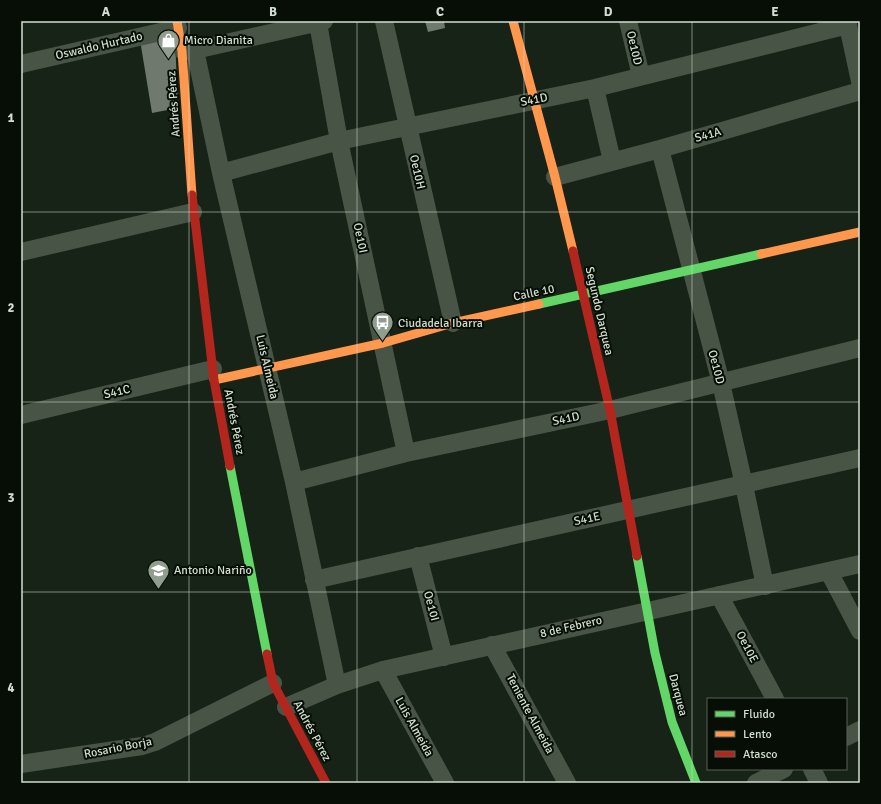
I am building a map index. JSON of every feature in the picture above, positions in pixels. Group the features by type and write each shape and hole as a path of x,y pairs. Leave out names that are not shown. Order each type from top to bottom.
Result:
{"street":[{"name":"Oe10H","path":"384,21 406,126 453,323"},
{"name":"Segundo Darquea","path":"514,21 555,177 610,410 646,610"},
{"name":"Oe10D","path":"628,21 641,76"},
{"path":"189,50 321,22"},
{"name":"Oe10I","path":"321,22 339,141 406,453"},
{"name":"S41D","path":"220,173 339,141 595,88 848,23"},
{"path":"848,23 860,81"},
{"name":"Andrés Pérez","path":"177,25 189,50 193,212 214,375 253,589 273,682 326,783"},
{"name":"Oswaldo Hurtado","path":"21,64 177,25"},
{"name":"Luis Almeida","path":"189,50 268,369 294,482 337,685"},
{"path":"595,88 612,161"},
{"name":"S41A","path":"555,177 660,149 860,91"},
{"name":"Oe10D","path":"660,149 721,383 765,586"},
{"path":"21,252 193,212"},
{"name":"Calle 10","path":"214,375 268,369 383,342 453,323 584,295 860,232"},
{"name":"S41D","path":"294,482 406,453 610,410 860,348"},
{"name":"S41C","path":"21,415 214,375"},
{"name":"S41E","path":"314,580 860,458"},
{"name":"Oe10I","path":"418,556 444,657"},
{"name":"8 de Febrero","path":"286,707 337,685 384,670 646,610 765,586 860,564"},
{"path":"829,572 860,631"},
{"name":"Oe10E","path":"719,595 774,698"},
{"name":"Darquea","path":"646,610 672,722 696,783"},
{"name":"Teniente Almeida","path":"492,645 567,783"},
{"name":"Luis Almeida","path":"384,670 445,783"},
{"name":"Rosario Borja","path":"21,764 142,746 155,742 273,682"},
{"path":"847,736 860,730"},
{"path":"756,783 782,770"},
{"path":"812,770 819,783"}],"building":[{"path":"425,21 444,21 445,28 428,32"},
{"path":"175,39 178,108 152,113 140,40"}],"traffic: fast":[{"path":"539,304 761,254"},
{"path":"230,466 267,654"},
{"path":"637,556 655,653 672,722 696,783"}],"traffic: slow":[{"path":"177,21 182,51 192,195"},
{"path":"513,21 555,177 573,251"},
{"path":"761,254 860,232"},
{"path":"214,380 383,343 453,323 539,304"}],"traffic: jam":[{"path":"192,195 214,380 230,466"},
{"path":"573,251 610,410 637,556"},
{"path":"267,654 273,683 326,783"}],"place":[{"name":"Micro Dianita","path":"169,60"},
{"name":"Ciudadela Ibarra","path":"383,342"},
{"name":"Antonio Nariño","path":"159,590"}]}
